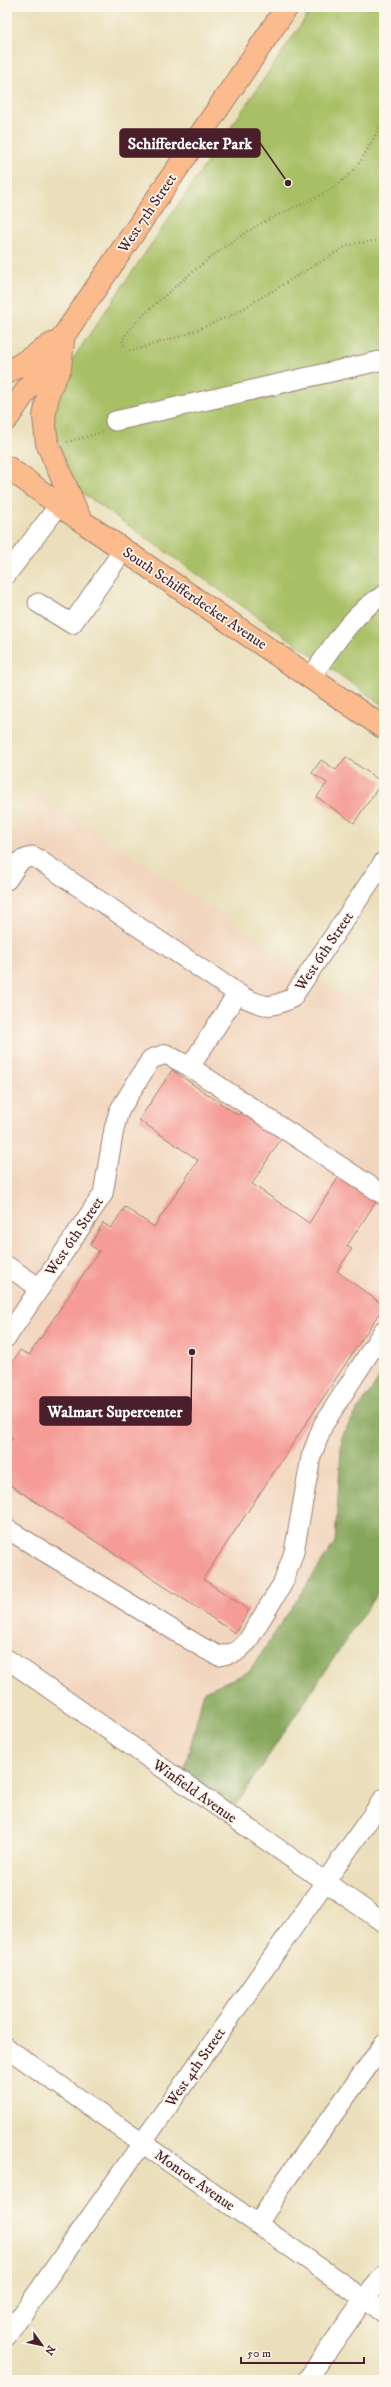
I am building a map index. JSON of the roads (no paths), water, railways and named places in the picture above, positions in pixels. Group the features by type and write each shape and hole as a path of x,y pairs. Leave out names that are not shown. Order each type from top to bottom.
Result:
{"main road":[{"name":"West 7th Street","path":"7,419 287,7"},
{"path":"7,373 63,337"},
{"path":"63,337 60,368 49,390 44,417 47,443 80,520"},
{"name":"South Schifferdecker Avenue","path":"7,467 80,520 384,728"}],"street":[{"path":"115,421 384,360"},
{"path":"7,574 59,505"},
{"path":"38,603 72,624 124,549"},
{"path":"311,677 357,618 375,600 384,595"},
{"name":"West 6th Street","path":"7,880 20,861 33,856 237,994 262,1006 277,1006 292,998 384,861"},
{"path":"190,1067 237,994"},
{"name":"West 6th Street","path":"7,1337 103,1194 114,1129 119,1111 151,1059 166,1054 190,1067 384,1195"},
{"path":"7,1266 40,1288"},
{"path":"7,1528 203,1648 219,1656 236,1652 247,1642 284,1583 294,1552 311,1457 323,1425 384,1330"},
{"name":"Winfield Avenue","path":"7,1658 384,1923"},
{"name":"West 4th Street","path":"7,2336 384,1798"},
{"path":"258,2224 285,2181 384,2044"},
{"name":"Monroe Avenue","path":"7,2048 384,2312"},
{"path":"307,2380 364,2299 384,2275"}],"place":[{"name":"Schifferdecker Park","path":"288,183"},
{"name":"Walmart Supercenter","path":"192,1352"}]}
